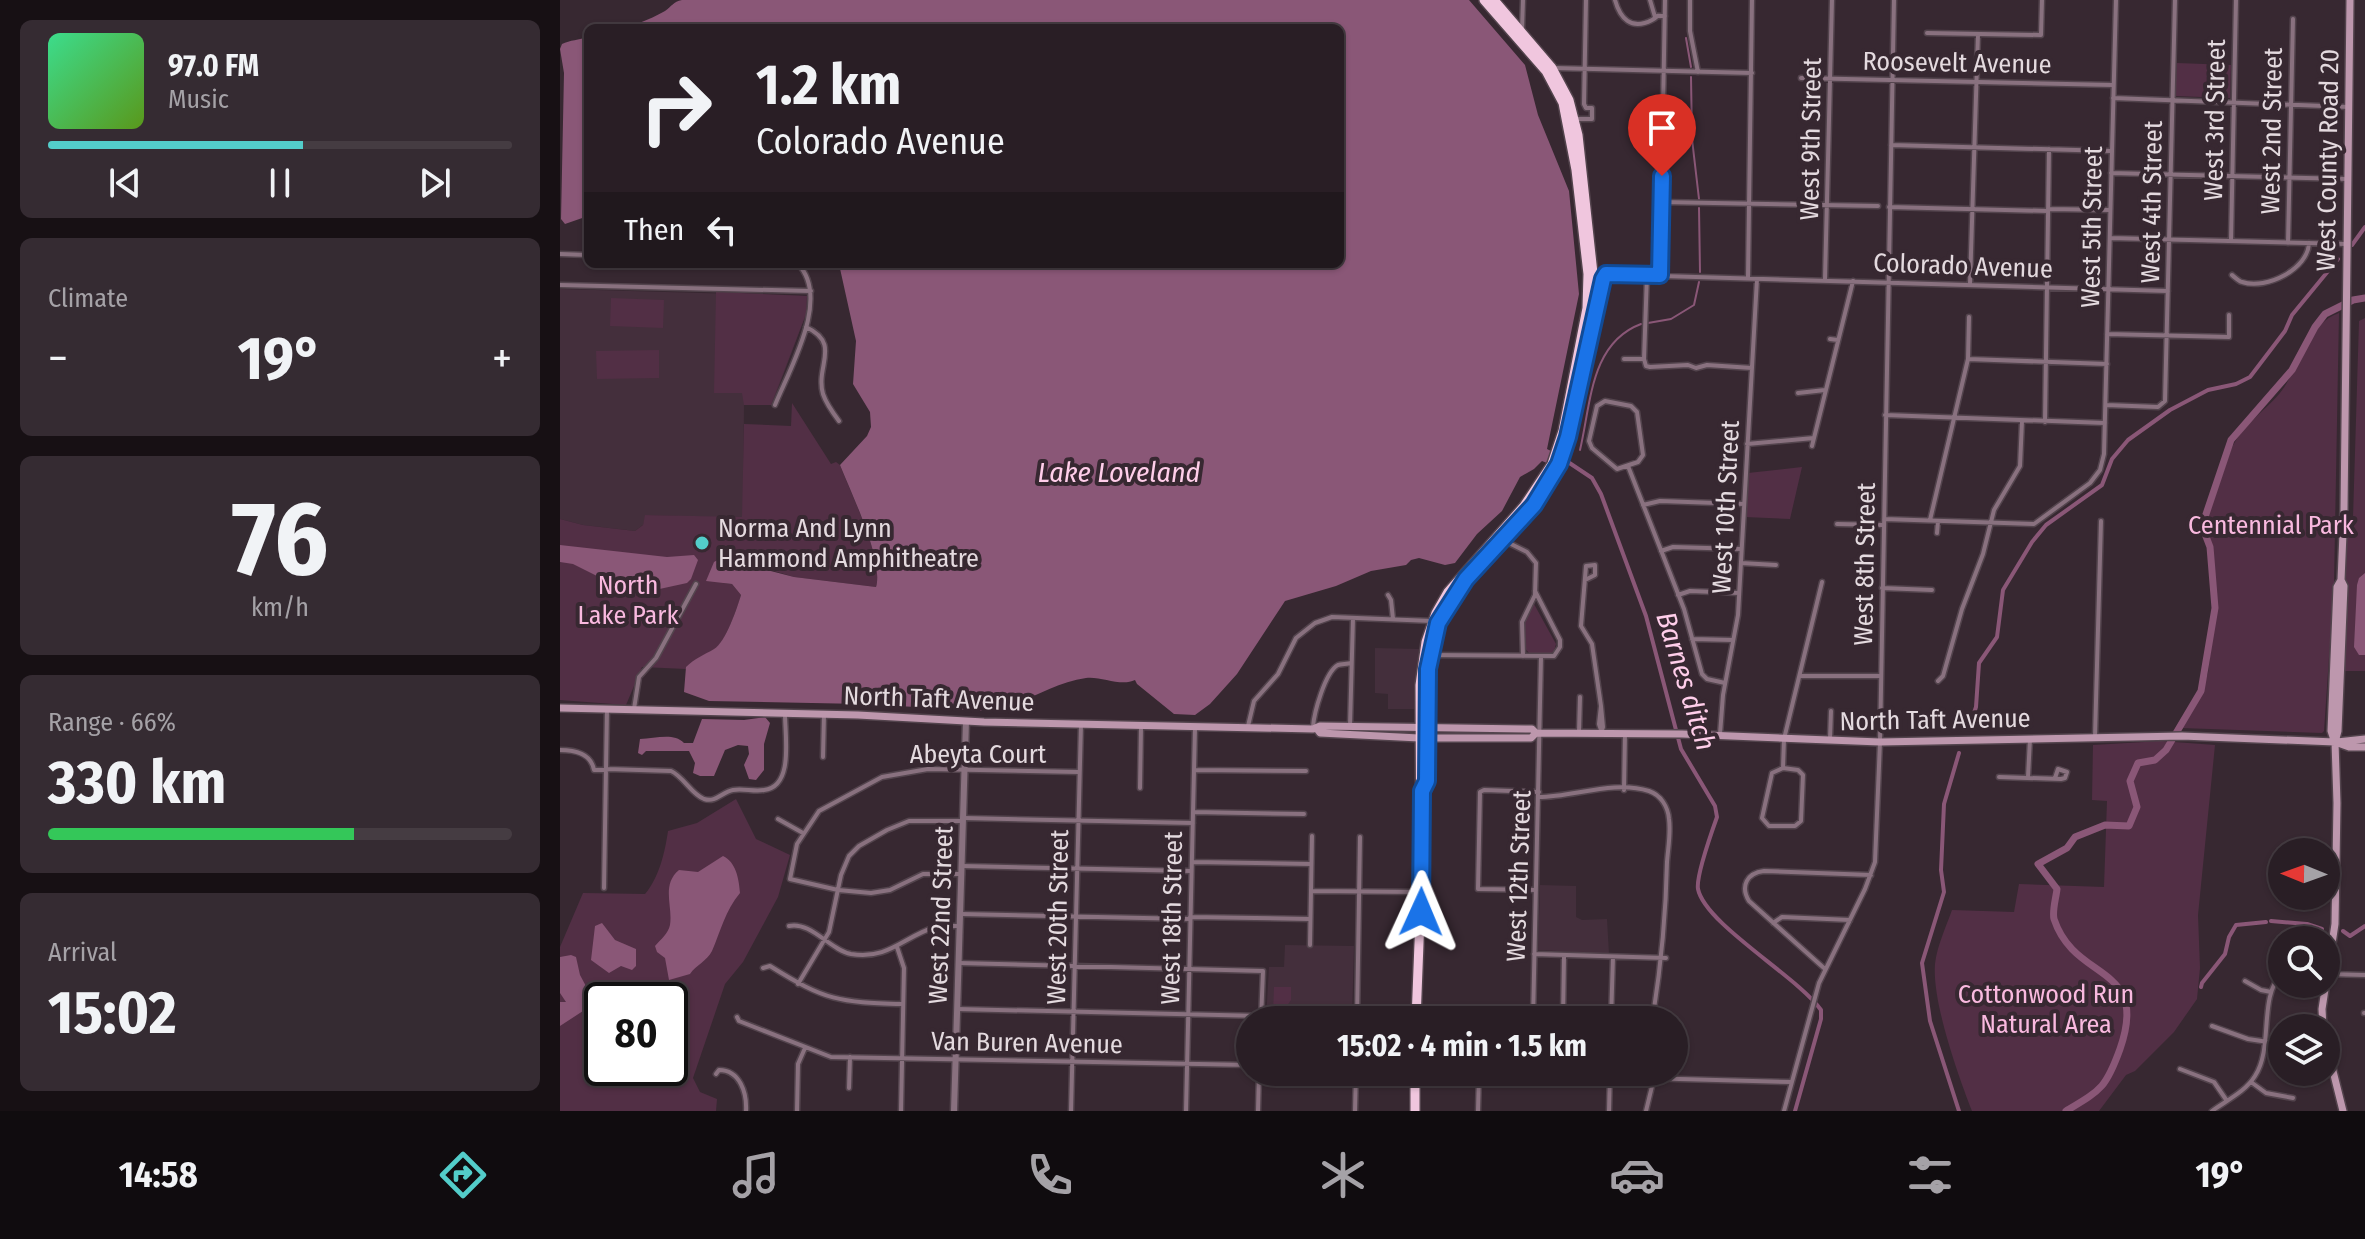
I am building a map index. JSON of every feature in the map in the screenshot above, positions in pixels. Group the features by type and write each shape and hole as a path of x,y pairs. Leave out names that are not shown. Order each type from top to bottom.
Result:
{"highway":[{"path":"1484,0 1552,68 1566,92 1575,119 1591,274 1585,323 1563,431 1555,455 1538,489 1499,537"},
{"path":"1417,1006 1422,791 1427,781 1423,733 1426,655 1435,622 1458,579 1534,505 1559,464 1568,437 1595,305 1572,140 1565,111 1546,71 1512,20 1494,0"},
{"path":"1512,20 1523,16"},
{"path":"1565,111 1575,119"},
{"path":"1595,305 1606,274"},
{"path":"1415,1111 1417,1086"}],"main road":[{"name":"West County Road 20","path":"2335,926 2335,742 2344,586 2341,580 2350,0"},
{"name":"North Taft Avenue","path":"560,708 1081,724 1315,729 1320,726 1350,726 1423,733"},
{"name":"North Taft Avenue","path":"1315,729 1320,733 1423,733 1531,738 1538,734 1601,732 1880,742 2182,736 2335,742"},
{"path":"2335,742 2365,739"},
{"path":"2335,742 2349,747 2365,747"},
{"path":"2337,1086 2343,1111"}],"street":[{"path":"1520,33 1523,0"},
{"path":"1575,119 1592,119 1592,108 1586,108 1584,104 1586,0"},
{"path":"1615,0 1619,15 1626,21 1647,22 1665,16"},
{"path":"1650,0 1655,17"},
{"path":"1660,275 1665,0"},
{"path":"1690,0 1690,31 1698,72"},
{"path":"1591,274 1748,277 1752,0"},
{"name":"West 9th Street","path":"1825,279 1832,0"},
{"name":"West 8th Street","path":"1784,1111 1815,996 1875,862 1894,0"},
{"path":"1927,33 2041,35 2042,0"},
{"name":"West 5th Street","path":"1990,522 2038,522 2090,483 2100,470 2104,454 2116,0"},
{"name":"West 4th Street","path":"2106,405 2158,407 2165,397 2175,0"},
{"name":"West 3rd Street","path":"2231,241 2236,0"},
{"name":"West 2nd Street","path":"2288,243 2293,19"},
{"path":"1970,284 1978,34"},
{"path":"1552,68 1752,73"},
{"name":"Roosevelt Avenue","path":"1801,78 2113,85"},
{"path":"2113,98 2349,107"},
{"path":"1891,145 2111,151"},
{"path":"2045,422 2049,149"},
{"path":"2111,173 2348,179"},
{"path":"1661,202 1878,206"},
{"path":"1889,207 2110,210"},
{"path":"2110,238 2346,244"},
{"path":"2232,275 2241,282 2259,283 2283,275 2304,260 2309,243"},
{"path":"560,254 584,255"},
{"path":"775,405 810,317 809,280 801,268"},
{"path":"1647,275 1644,359 1647,367 1752,368"},
{"name":"Colorado Avenue","path":"1748,277 2168,291"},
{"name":"West 10th Street","path":"1720,736 1739,593 1757,279"},
{"path":"1812,446 1853,281"},
{"path":"560,285 811,291"},
{"path":"2107,334 2229,337 2229,315"},
{"path":"1930,520 1968,359 1969,317"},
{"path":"806,327 821,335 826,344 822,392 839,421"},
{"path":"1830,339 1838,340"},
{"path":"1624,359 1644,359"},
{"path":"1968,359 2107,364"},
{"path":"1798,393 1825,390"},
{"path":"1601,402 1631,406 1637,412 1643,455 1638,462 1628,466 1615,468 1589,444 1597,406 1601,402"},
{"path":"1885,415 2105,423"},
{"path":"1938,681 1943,676 1962,609 1986,545 1990,522 2019,468 2022,421"},
{"path":"1747,444 1814,438"},
{"path":"1628,466 1678,595 1703,675 1725,683"},
{"path":"1643,505 1656,501 1744,504"},
{"path":"1837,524 1930,520 1990,522"},
{"path":"1937,533 1938,521"},
{"path":"2095,737 2101,521"},
{"path":"1499,537 1527,552 1535,560 1534,598 1523,616 1523,656"},
{"path":"1661,551 1678,547 1741,549"},
{"path":"1741,563 1776,565"},
{"path":"1585,580 1581,626 1592,644 1601,706 1601,732"},
{"path":"1783,768 1784,739 1822,582"},
{"path":"634,711 639,677 656,658 696,584"},
{"path":"1882,588 1932,590"},
{"path":"1426,655 1556,655 1560,644 1535,591"},
{"path":"1678,595 1690,591 1739,593"},
{"path":"1388,595 1393,619"},
{"path":"1248,726 1252,704 1278,674 1296,638 1321,620 1332,617 1435,622"},
{"path":"1350,726 1353,618"},
{"path":"1692,639 1733,640"},
{"name":"West 12th Street","path":"1533,1006 1541,657"},
{"path":"1315,729 1315,710 1332,671 1339,664 1351,663"},
{"path":"1800,676 1881,676"},
{"path":"1579,732 1580,697"},
{"path":"604,888 607,709"},
{"path":"1830,741 1831,711"},
{"path":"560,750 579,751 592,763 594,770 674,772 707,800 734,790 768,790 777,785 784,775 785,714"},
{"path":"823,757 824,714"},
{"name":"West 22nd Street","path":"954,1111 966,721"},
{"name":"West 20th Street","path":"1071,1111 1081,724"},
{"path":"1140,788 1142,725"},
{"name":"West 18th Street","path":"1186,1111 1195,726"},
{"path":"1624,790 1625,733"},
{"path":"2028,777 2030,739"},
{"path":"1783,768 1798,770 1803,775 1801,821 1795,826 1769,826 1762,818 1772,773 1783,768"},
{"name":"Abeyta Court","path":"838,890 791,880 795,849 803,833 823,808 882,777 912,770 1079,772"},
{"path":"1194,770 1306,771"},
{"path":"1999,777 2055,778"},
{"path":"1536,890 1478,889 1480,792 1503,790 1560,797 1594,789 1652,792 1669,815 1663,958 1655,1006"},
{"path":"1193,812 1304,814"},
{"path":"778,819 803,833"},
{"path":"798,984 832,924 841,875 852,852 887,830 916,820 1193,823"},
{"path":"1310,945 1312,836"},
{"path":"1357,1006 1360,837"},
{"path":"1192,862 1311,864"},
{"path":"838,890 879,893 923,874 962,870 1077,868 1191,871"},
{"path":"1825,969 1748,899 1746,883 1753,874 1764,871 1871,875"},
{"path":"1311,891 1421,892"},
{"path":"960,914 1310,919"},
{"path":"1773,923 1782,917 1850,920"},
{"path":"789,926 797,925 852,954 880,954 934,927 960,926"},
{"path":"897,947 904,968 901,1111"},
{"path":"1534,954 1663,958"},
{"path":"1563,1006 1564,956"},
{"path":"1611,1006 1613,957"},
{"path":"959,963 1263,971 1262,1006"},
{"path":"763,968 770,966 815,993 846,1002 903,1004"},
{"path":"2340,974 2365,975"},
{"path":"2245,981 2268,991"},
{"path":"2212,1111 2251,1082 2261,1066 2270,998"},
{"path":"957,1009 1236,1017"},
{"name":"Van Buren Avenue","path":"737,1017 738,1021 826,1056 1236,1065"},
{"path":"2212,1026 2248,1039 2266,1041"},
{"path":"797,1111 798,1064 805,1048"},
{"path":"849,1088 850,1057"},
{"path":"2180,1069 2214,1082 2227,1101"},
{"path":"716,1074 723,1070 735,1076 744,1091 746,1111"},
{"path":"1688,1079 1791,1082"},
{"path":"2251,1082 2266,1093 2293,1098"},
{"path":"1258,1111 1259,1086"},
{"path":"1355,1111 1356,1086"},
{"path":"1478,1111 1479,1086"},
{"path":"1609,1111 1610,1086"},
{"path":"1646,1111 1652,1086"}],"shaded area":[{"path":"560,289 807,296 806,314 772,405 744,405 743,518 646,515 643,525 635,531 560,519"},
{"path":"1375,648 1419,649 1415,709 1388,709 1388,694 1375,693"},
{"path":"1540,885 1576,886 1576,917 1582,920 1607,919 1609,954 1538,950"},
{"path":"1285,945 1354,946 1352,1006 1267,1006 1269,967 1284,967"}],"green space":[{"path":"2177,63 2231,65 2230,98 2175,96"},
{"path":"716,292 807,296 806,314 771,405 744,405 742,393 714,393"},
{"path":"611,298 664,300 663,328 610,326"},
{"name":"Centennial Park","path":"2339,313 2334,584 2324,731 2181,728 2201,695 2208,673 2216,606 2211,544 2205,525 2231,450 2247,426 2280,393 2318,327"},
{"path":"2365,318 2365,671 2342,671 2348,519 2353,518 2359,321"},
{"path":"659,350 659,378 597,379 596,351"},
{"name":"North Lake Park","path":"792,403 831,464 836,462 840,465 871,544 876,587 794,577 734,559 723,583 732,584 741,595 728,630 717,647 686,669 642,667 626,705 560,700 560,519 635,531 643,525 645,515 742,517 744,424 791,426"},
{"path":"1802,467 1790,519 1745,517 1748,473"},
{"path":"1534,604 1556,644 1549,655 1530,654 1523,646 1524,619"},
{"name":"Cottonwood Run Natural Area","path":"2161,741 2215,745 2198,915 2200,968 2197,999 2174,1032 2135,1071 2126,1075 2099,1111 1972,1111 1947,1038 1935,980 1938,950 1952,910 2014,912 2019,884 2104,887 2107,801 2092,800 2093,745"},
{"path":"736,799 756,839 790,855 778,897 743,962 725,984 693,1078 700,1092 717,1099 716,1111 560,1111 560,947 583,893 645,894 658,873 668,831 697,823"},
{"path":"1274,987 1291,987 1291,1000 1287,1006 1273,1006"}],"water":[{"name":"Lake Loveland","path":"682,0 1469,0 1525,65 1538,115 1569,191 1579,294 1547,449 1553,452 1549,464 1542,461 1520,477 1502,511 1477,534 1455,563 1445,565 1419,558 1406,565 1371,571 1336,586 1285,601 1237,674 1210,704 1195,715 1174,714 1135,680 1124,682 1092,678 1060,685 1012,705 987,711 862,704 709,701 684,692 686,667 714,649 723,639 741,595 732,584 706,581 714,562 721,558 794,577 876,587 871,544 840,465 867,436 871,427 870,412 853,384 856,341 840,268 1344,268 1344,24 635,24 665,11"},
{"path":"584,38 584,217 565,224 561,219 564,73 560,49 565,43"},
{"path":"560,545 667,557 694,555 698,560 687,583 632,595 617,578 597,576 573,564 560,562"},
{"path":"2365,573 2365,655 2359,655 2354,647 2357,585"},
{"path":"765,717 770,723 764,744 764,770 756,780 749,779 744,765 749,754 748,746 738,745 725,750 714,776 693,773 695,763 689,751 638,753 640,739 669,737 693,743 702,719"},
{"path":"723,856 734,867 740,893 710,954 690,974 669,980 665,958 655,946 670,925 670,882 679,870 698,872"},
{"path":"602,923 615,940 636,949 636,966 632,970 621,966 609,973 591,960 595,926"},
{"path":"560,957 576,957 584,982 584,1009 560,1026 560,1002 566,1002 560,993"}],"waterway":[{"path":"1686,38 1691,67"},
{"path":"1691,77 1692,139 1699,199"},
{"path":"1699,208 1700,272"},
{"path":"2352,245 2365,227"},
{"path":"1969,728 1976,707 1979,663 1997,637 2003,590 2032,542 2046,525 2102,485 2112,459 2128,440 2170,410 2208,390 2236,384 2250,377 2285,331 2292,315 2338,259"},
{"path":"1648,323 1671,319 1694,305 1699,282"},
{"path":"2066,1111 2101,1087 2111,1072 2127,1021 2125,1001 2118,987 2077,954 2064,939 2054,919 2057,889 2038,864 2067,848 2075,837 2105,825 2129,826 2137,807 2130,781 2138,763 2155,760 2166,750 2201,691 2215,608 2210,547 2202,526 2231,440 2292,370 2325,314 2353,300 2365,298"},
{"path":"1580,450 1602,360 1624,333 1641,324"},
{"name":"Barnes ditch","path":"1568,462 1592,478 1601,494 1646,616 1681,749 1715,806 1717,817 1698,883 1704,903 1734,934 1793,982 1821,1010 1795,1111"},
{"path":"1959,753 1944,804 1941,870 1944,892 1922,963 1930,1021 1959,1111"},
{"path":"2271,921 2313,926"},
{"path":"2201,987 2225,954 2236,925 2266,922"},
{"path":"2343,931 2350,936 2365,926"}],"place":[{"name":"Norma And Lynn Hammond Amphitheatre","path":"702,543"}],"route":[{"path":"1421,912 1422,791 1427,781 1427,683 1434,635 1458,589 1534,505 1559,464 1568,437 1595,305 1606,274 1660,275 1662,176"}]}
